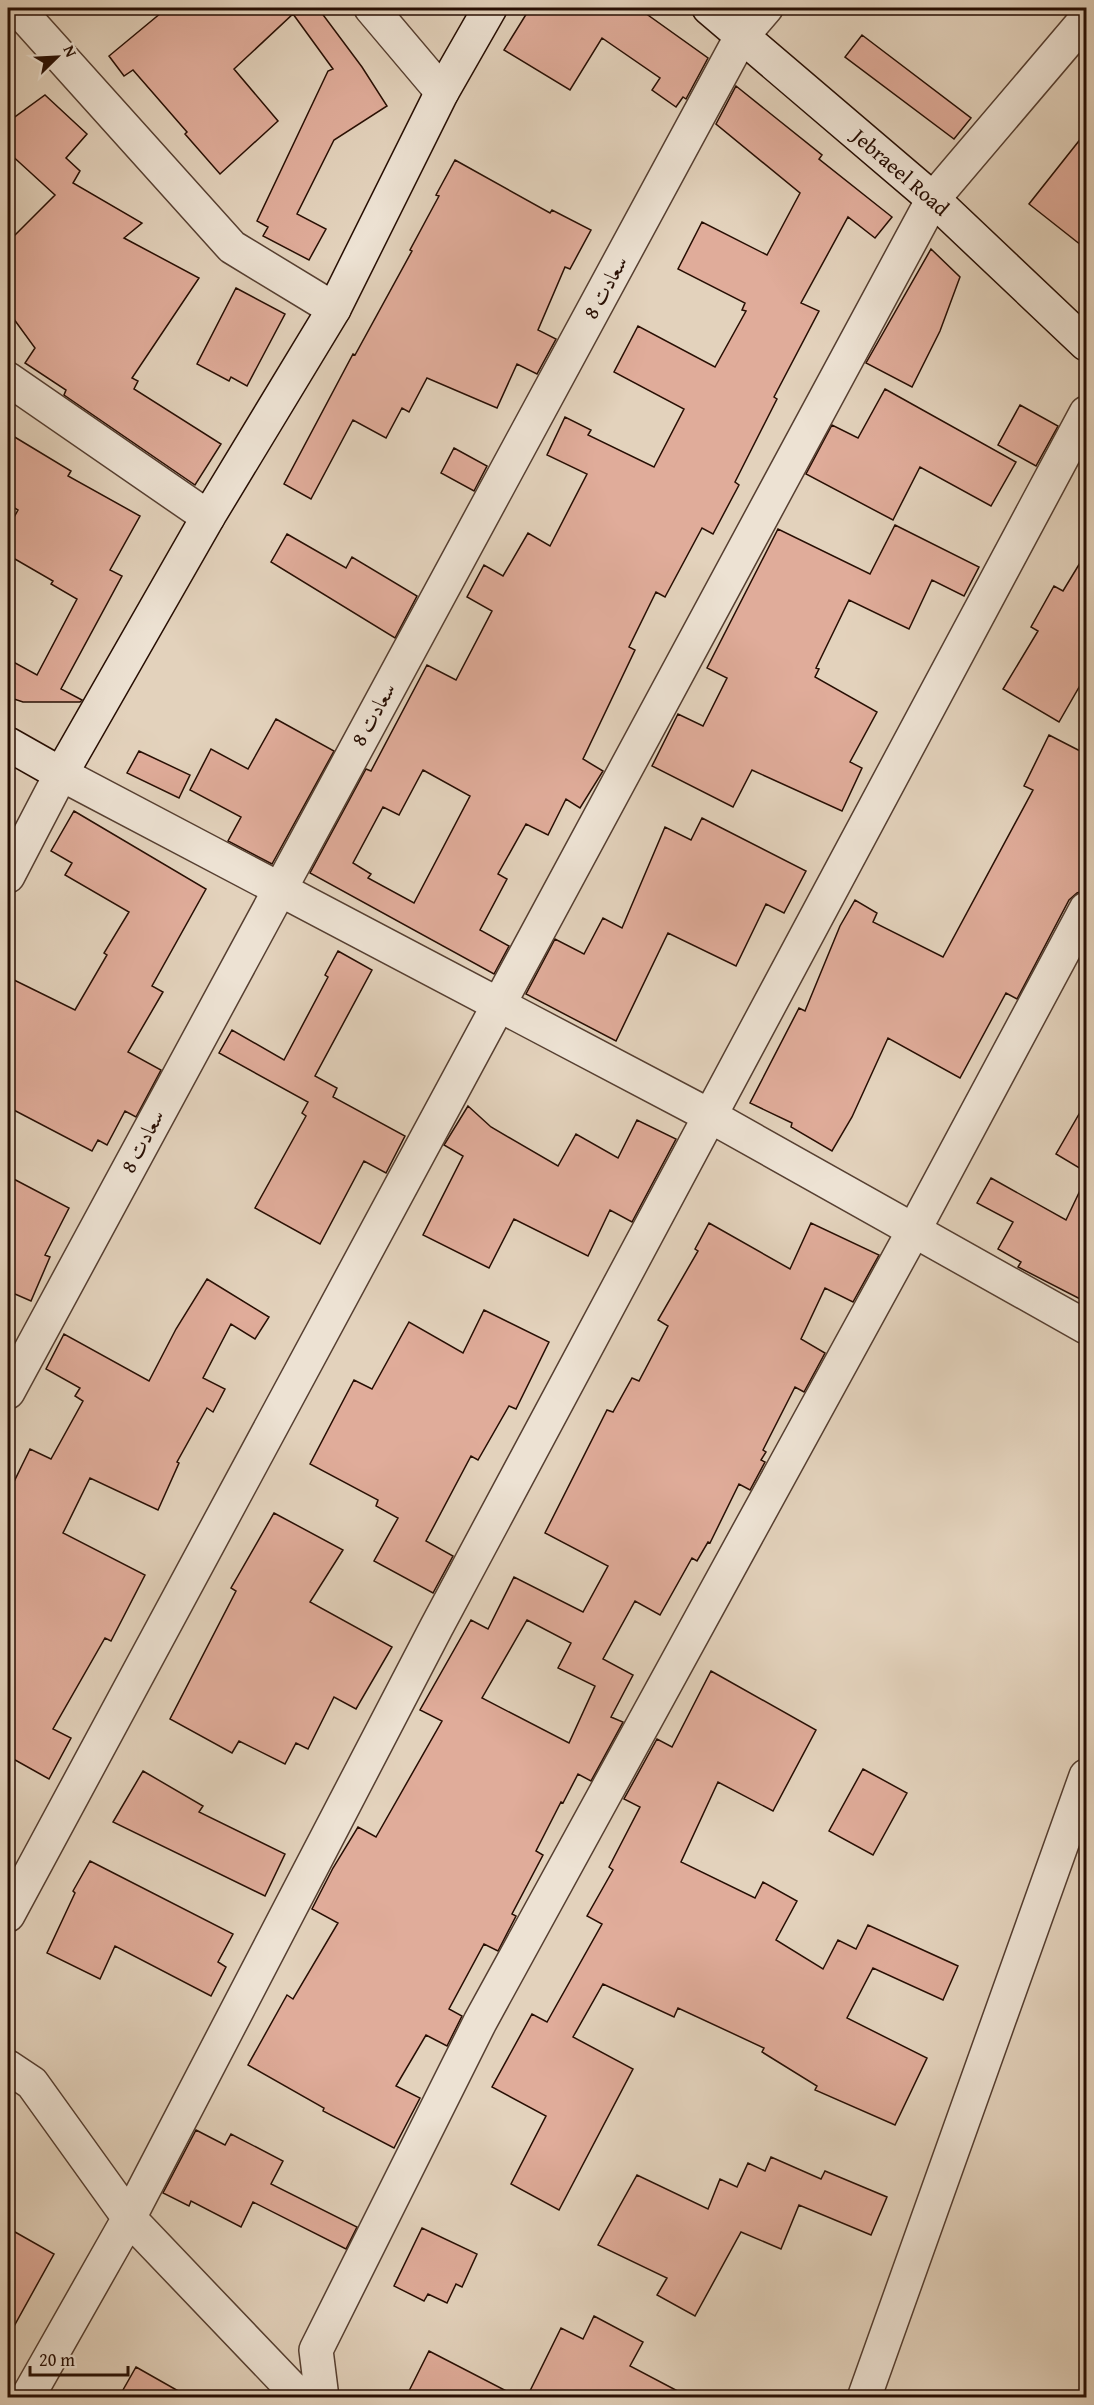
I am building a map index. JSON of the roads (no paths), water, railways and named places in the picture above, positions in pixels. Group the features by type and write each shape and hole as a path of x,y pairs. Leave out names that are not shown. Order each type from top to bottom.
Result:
{"street":[{"path":"18,8 232,247 334,309"},
{"path":"371,8 442,93"},
{"path":"8,876 61,774 208,517 334,309 442,93 490,8"},
{"name":"Jebraeel Road","path":"709,8 933,199 1086,344"},
{"name":"سعادت 8","path":"8,1392 277,890 741,37 766,8"},
{"path":"8,1915 498,1002 933,199 1086,19"},
{"path":"9,385 208,517"},
{"path":"27,2397 129,2218 436,1628 712,1117 1086,413"},
{"path":"8,744 277,890 498,1002 712,1117 1086,1327"},
{"path":"322,2397 316,2350 480,2022 914,1230 1086,909"},
{"path":"864,2397 1086,1776"},
{"path":"8,2067 32,2083 129,2218 301,2397"}]}
